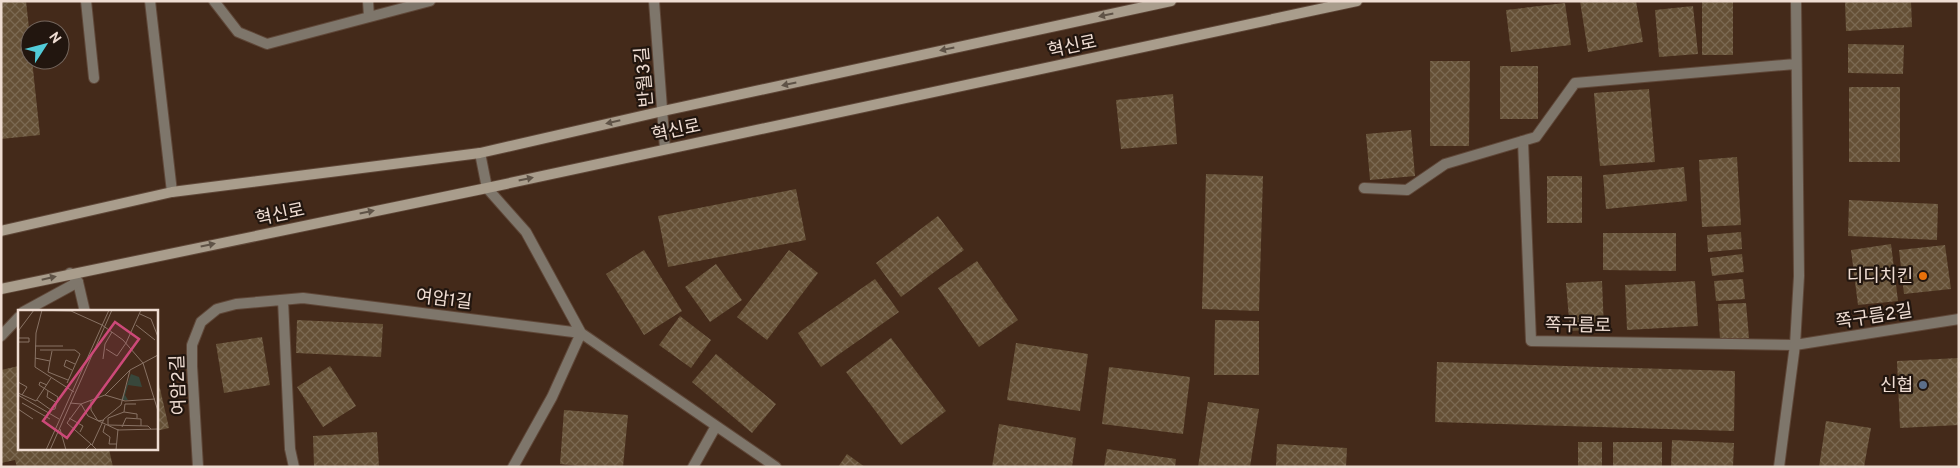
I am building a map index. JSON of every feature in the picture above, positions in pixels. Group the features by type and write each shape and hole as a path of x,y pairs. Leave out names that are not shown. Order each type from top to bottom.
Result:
{"street":[{"path":"86,1 94,78"},
{"path":"150,1 172,192"},
{"path":"214,1 238,32 267,44 430,1"},
{"path":"368,1 369,17"},
{"name":"반월3길","path":"654,1 665,150"},
{"name":"혁신로","path":"1,231 172,192 480,154 663,111 1171,1"},
{"name":"혁신로","path":"1,289 70,273 488,188 1357,1"},
{"path":"1779,467 1795,345 1799,276 1795,64 1796,1"},
{"path":"1364,188 1407,190 1445,164 1536,137 1575,83 1795,64"},
{"name":"쪽구름로","path":"1522,141 1531,341 1795,345"},
{"name":"여암1길","path":"480,154 488,188 526,232 581,333 776,467"},
{"path":"70,273 78,282 85,310"},
{"path":"27,310 78,282"},
{"name":"여암1길","path":"303,298 581,333"},
{"name":"여암2길","path":"198,467 192,345 201,322 217,310 236,304 303,298"},
{"path":"283,300 290,449 294,467"},
{"path":"1,336 18,318"},
{"name":"쪽구름2길","path":"1795,345 1959,319"},
{"path":"513,467 552,397 581,333"},
{"path":"692,467 716,426"}],"building":[{"path":"1,1 26,1 28,20 20,20 20,70 33,70 40,135 1,139"},
{"path":"1580,1 1636,1 1643,42 1588,52"},
{"path":"1702,1 1733,1 1733,55 1702,55"},
{"path":"1845,1 1911,1 1912,27 1846,31"},
{"path":"1565,3 1571,45 1511,52 1506,10"},
{"path":"1693,6 1698,54 1659,57 1655,10"},
{"path":"1848,44 1904,45 1903,74 1848,73"},
{"path":"1430,61 1470,61 1469,146 1430,146"},
{"path":"1500,66 1538,66 1538,119 1500,119"},
{"path":"1849,87 1900,87 1900,162 1849,162"},
{"path":"1649,89 1655,162 1600,166 1594,93"},
{"path":"1173,94 1177,144 1121,149 1116,100"},
{"path":"1411,130 1415,176 1370,180 1366,134"},
{"path":"1737,157 1741,225 1702,227 1699,160"},
{"path":"1684,167 1687,201 1606,209 1603,175"},
{"path":"1206,174 1263,176 1259,311 1202,309"},
{"path":"1547,176 1582,176 1582,223 1547,223"},
{"path":"796,189 806,240 668,267 658,216"},
{"path":"1849,200 1938,204 1937,240 1848,236"},
{"path":"938,216 964,250 901,297 876,263"},
{"path":"1741,232 1742,249 1708,252 1707,235"},
{"path":"1603,233 1676,233 1676,271 1603,270"},
{"path":"1891,244 1898,301 1858,305 1851,250"},
{"path":"1945,245 1951,289 1904,294 1899,250"},
{"path":"644,250 682,311 644,335 606,274"},
{"path":"789,250 818,273 767,340 737,317"},
{"path":"1742,254 1744,272 1712,276 1710,258"},
{"path":"977,261 1018,320 979,347 938,288"},
{"path":"716,264 742,300 710,322 685,287"},
{"path":"875,279 899,312 821,367 798,333"},
{"path":"1743,279 1745,299 1716,301 1714,281"},
{"path":"1602,281 1604,329 1570,331 1566,283"},
{"path":"1695,281 1698,326 1627,330 1625,285"},
{"path":"1746,303 1749,338 1720,340 1718,304"},
{"path":"680,316 711,340 691,368 659,345"},
{"path":"297,320 383,324 381,357 296,353"},
{"path":"1215,320 1259,321 1259,375 1214,375"},
{"path":"262,337 270,385 224,393 216,344"},
{"path":"891,338 946,411 901,445 846,372"},
{"path":"1016,343 1088,354 1080,411 1007,400"},
{"path":"716,354 776,404 752,433 692,382"},
{"path":"1959,358 1959,425 1900,428 1897,361"},
{"path":"1437,362 1735,371 1734,431 1435,422"},
{"path":"18,366 18,450 109,450 113,467 17,467 15,460 1,463 1,370"},
{"path":"330,366 356,406 323,427 297,387"},
{"path":"1109,367 1190,377 1183,434 1102,424"},
{"path":"158,380 169,428 158,431"},
{"path":"1208,402 1259,409 1250,467 1198,467"},
{"path":"564,410 628,415 623,467 587,467 560,464"},
{"path":"1826,421 1871,428 1864,467 1819,467"},
{"path":"999,424 1076,438 1072,467 992,467"},
{"path":"377,432 379,467 314,467 313,436"},
{"path":"1672,440 1734,443 1733,467 1671,467"},
{"path":"1578,442 1602,442 1602,467 1578,467"},
{"path":"1613,442 1662,442 1662,467 1613,467"},
{"path":"1277,444 1347,448 1346,467 1276,467"},
{"path":"1107,449 1176,459 1175,467 1104,467"},
{"path":"847,454 865,467 838,467"}],"place":[{"name":"디디치킨","path":"1923,276"},
{"name":"신협","path":"1923,385"}]}
